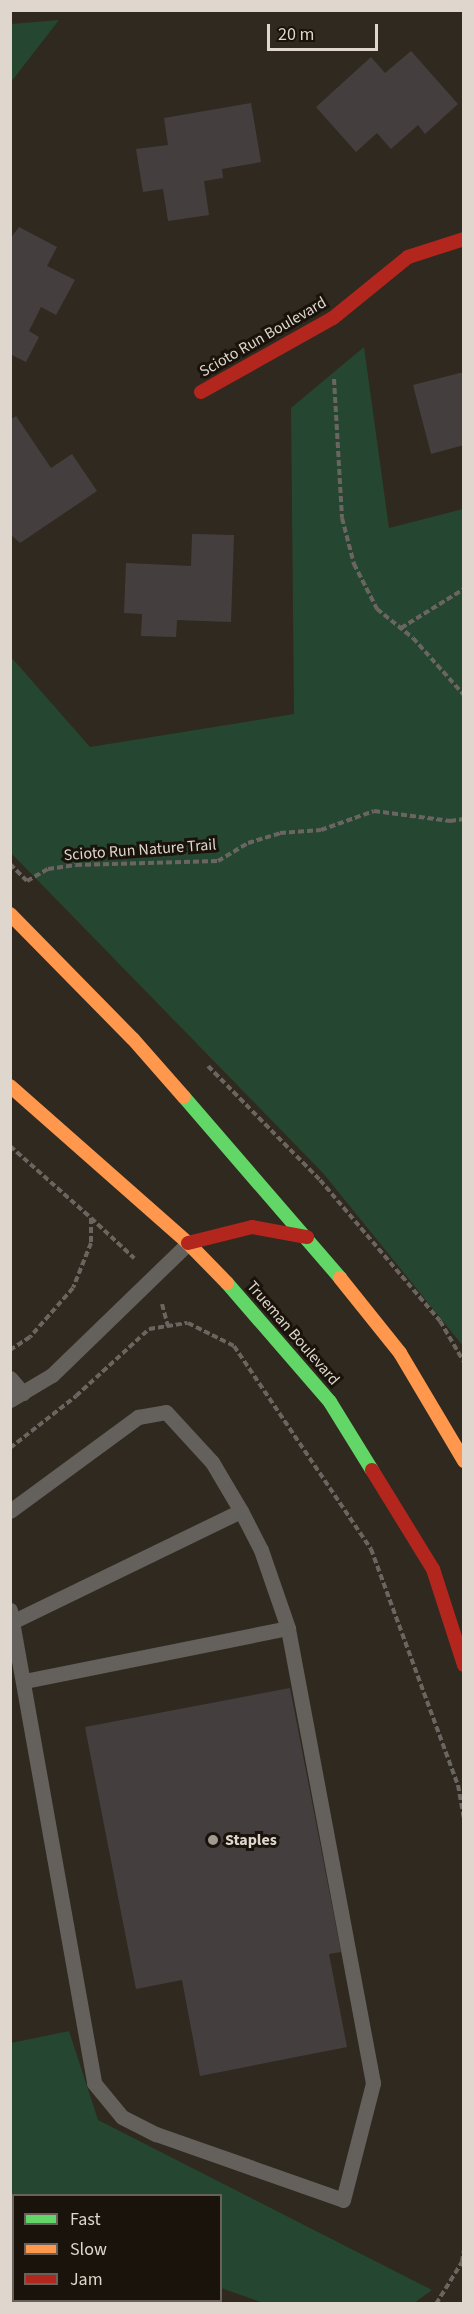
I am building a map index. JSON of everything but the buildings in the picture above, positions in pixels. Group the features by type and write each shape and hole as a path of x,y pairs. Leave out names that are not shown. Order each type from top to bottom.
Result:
{"main road":[{"name":"Scioto Run Boulevard","path":"201,392 333,318 408,257 464,239"},
{"path":"10,914 133,1039 307,1237 400,1353 464,1461"},
{"name":"Trueman Boulevard","path":"10,1086 188,1243 258,1314 330,1402 433,1569 464,1665"},
{"path":"188,1243 252,1227 307,1237"}],"lane":[{"path":"10,1378 17,1396 52,1375 188,1243"},
{"path":"10,1511 138,1417 165,1412 212,1462 241,1511 261,1550 288,1628 373,2083 343,2200 156,2134 122,2117 94,2083 25,1681 15,1649 12,1616 241,1511"},
{"path":"25,1681 288,1628"}],"path":[{"path":"334,379 342,518 354,564 377,609 401,628 464,695"},
{"path":"401,628 464,589"},
{"name":"Scioto Run Nature Trail","path":"27,881 48,869 76,865 218,861 248,843 280,833 321,830 374,811 450,821 464,819"},
{"path":"10,1146 91,1218 91,1244 73,1288 30,1337 10,1350"},
{"path":"10,1448 76,1396 148,1329 188,1323 234,1346 370,1549 458,1785 464,1818"},
{"path":"436,2304 462,2262 464,2250"}],"green space":[{"path":"59,20 11,82 11,24"},
{"path":"364,347 389,528 463,509 463,1346 323,1173 11,853 11,657 90,747 294,714 291,408"},
{"path":"69,2031 98,2120 432,2290 414,2303 267,2304 222,2288 222,2194 12,2194 11,2225 11,2043"}],"traffic: fast":[{"path":"184,1097 340,1278"},
{"path":"227,1283 330,1402 372,1470"}],"traffic: slow":[{"path":"10,914 133,1039 184,1097"},
{"path":"10,1086 188,1243 227,1283"},
{"path":"340,1278 400,1353 464,1461"}],"traffic: jam":[{"path":"201,392 333,318 408,257 464,239"},
{"path":"188,1243 252,1227 307,1237"},
{"path":"372,1470 433,1569 464,1665"},
{"path":"161,2302 166,2304"}],"place":[{"name":"Staples","path":"213,1840"}]}
